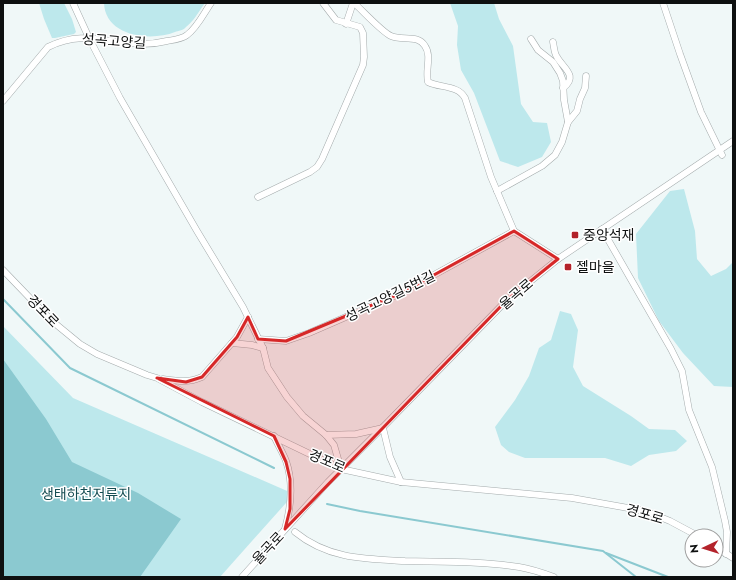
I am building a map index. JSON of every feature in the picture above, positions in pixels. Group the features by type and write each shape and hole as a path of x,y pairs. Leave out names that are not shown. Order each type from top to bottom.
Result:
{"street":[{"path":"73,3 120,98 248,317 263,348 268,368 287,397 303,416 326,435 334,445 341,469"},
{"name":"성곡고양길","path":"3,102 48,47 67,40 89,38 143,44 173,40 187,36 211,3"},
{"path":"258,197 310,172 317,167 364,65 363,33 360,27 336,20 323,3"},
{"path":"346,24 354,3 391,36 422,41 428,52 428,82 462,92 465,98 491,177 514,231 558,259"},
{"path":"663,3 701,112 721,152"},
{"path":"531,39 538,50 553,62 560,73 563,81 564,100 568,122"},
{"path":"554,42 556,55 570,76 568,84 563,88"},
{"path":"497,191 542,166 555,155 562,142 568,122 577,111 585,88 586,76"},
{"name":"율곡로","path":"242,577 328,482 383,428 506,301 558,259 721,152 733,141"},
{"path":"602,229 671,349 682,371 689,410 713,472 727,532 726,554 733,558"},
{"name":"성곡고양길5번길","path":"258,339 286,341 310,333 401,294 514,231"},
{"name":"경포로","path":"3,270 52,321 80,344 98,354 157,378 202,402 341,469 401,482 572,498 645,511 684,528"},
{"path":"157,378 176,382 186,382 202,377 240,333 248,317"},
{"path":"232,343 263,348"},
{"path":"326,435 356,434 383,428 390,457 401,482"},
{"path":"274,436 286,462 290,479 290,509 285,529"},
{"path":"295,532 318,547 340,555 362,559 494,564 520,567 554,577"}],"highlighted area":[{"path":"514,231 558,259 506,301 285,529 290,509 290,479 286,462 274,436 157,378 186,382 202,377 237,337 248,317 258,339 286,341 401,293"}],"green space":[{"path":"39,3 64,3 72,19 76,32 74,34 52,38"},
{"path":"104,3 205,3 194,19 184,29 165,35 142,36 130,34 112,23 106,14"},
{"path":"450,3 494,3 499,19 513,46 521,104 533,122 547,123 551,142 542,157 518,167 500,161 474,93 461,70 457,45 458,26"},
{"path":"684,189 695,231 697,259 711,276 726,269 733,262 733,387 714,386 683,353 659,321 638,278 636,234 670,191"},
{"path":"560,311 571,314 578,330 573,367 583,386 649,429 675,430 687,441 676,451 649,455 631,466 605,458 525,458 509,452 501,445 495,427 515,400 529,376 539,348 551,340"},
{"name":"생태하천저류지","path":"3,326 73,398 294,494 220,577 3,577"}],"shaded area":[{"name":"생태하천저류지","path":"3,359 46,419 72,462 138,493 181,519 140,577 3,577"}],"waterway":[{"path":"3,299 70,368 274,468"},
{"path":"327,504 360,511 603,551 636,577"},
{"path":"606,553 668,577"}],"place":[{"name":"중앙석재","path":"575,235"},
{"name":"젤마을","path":"568,267"}]}
